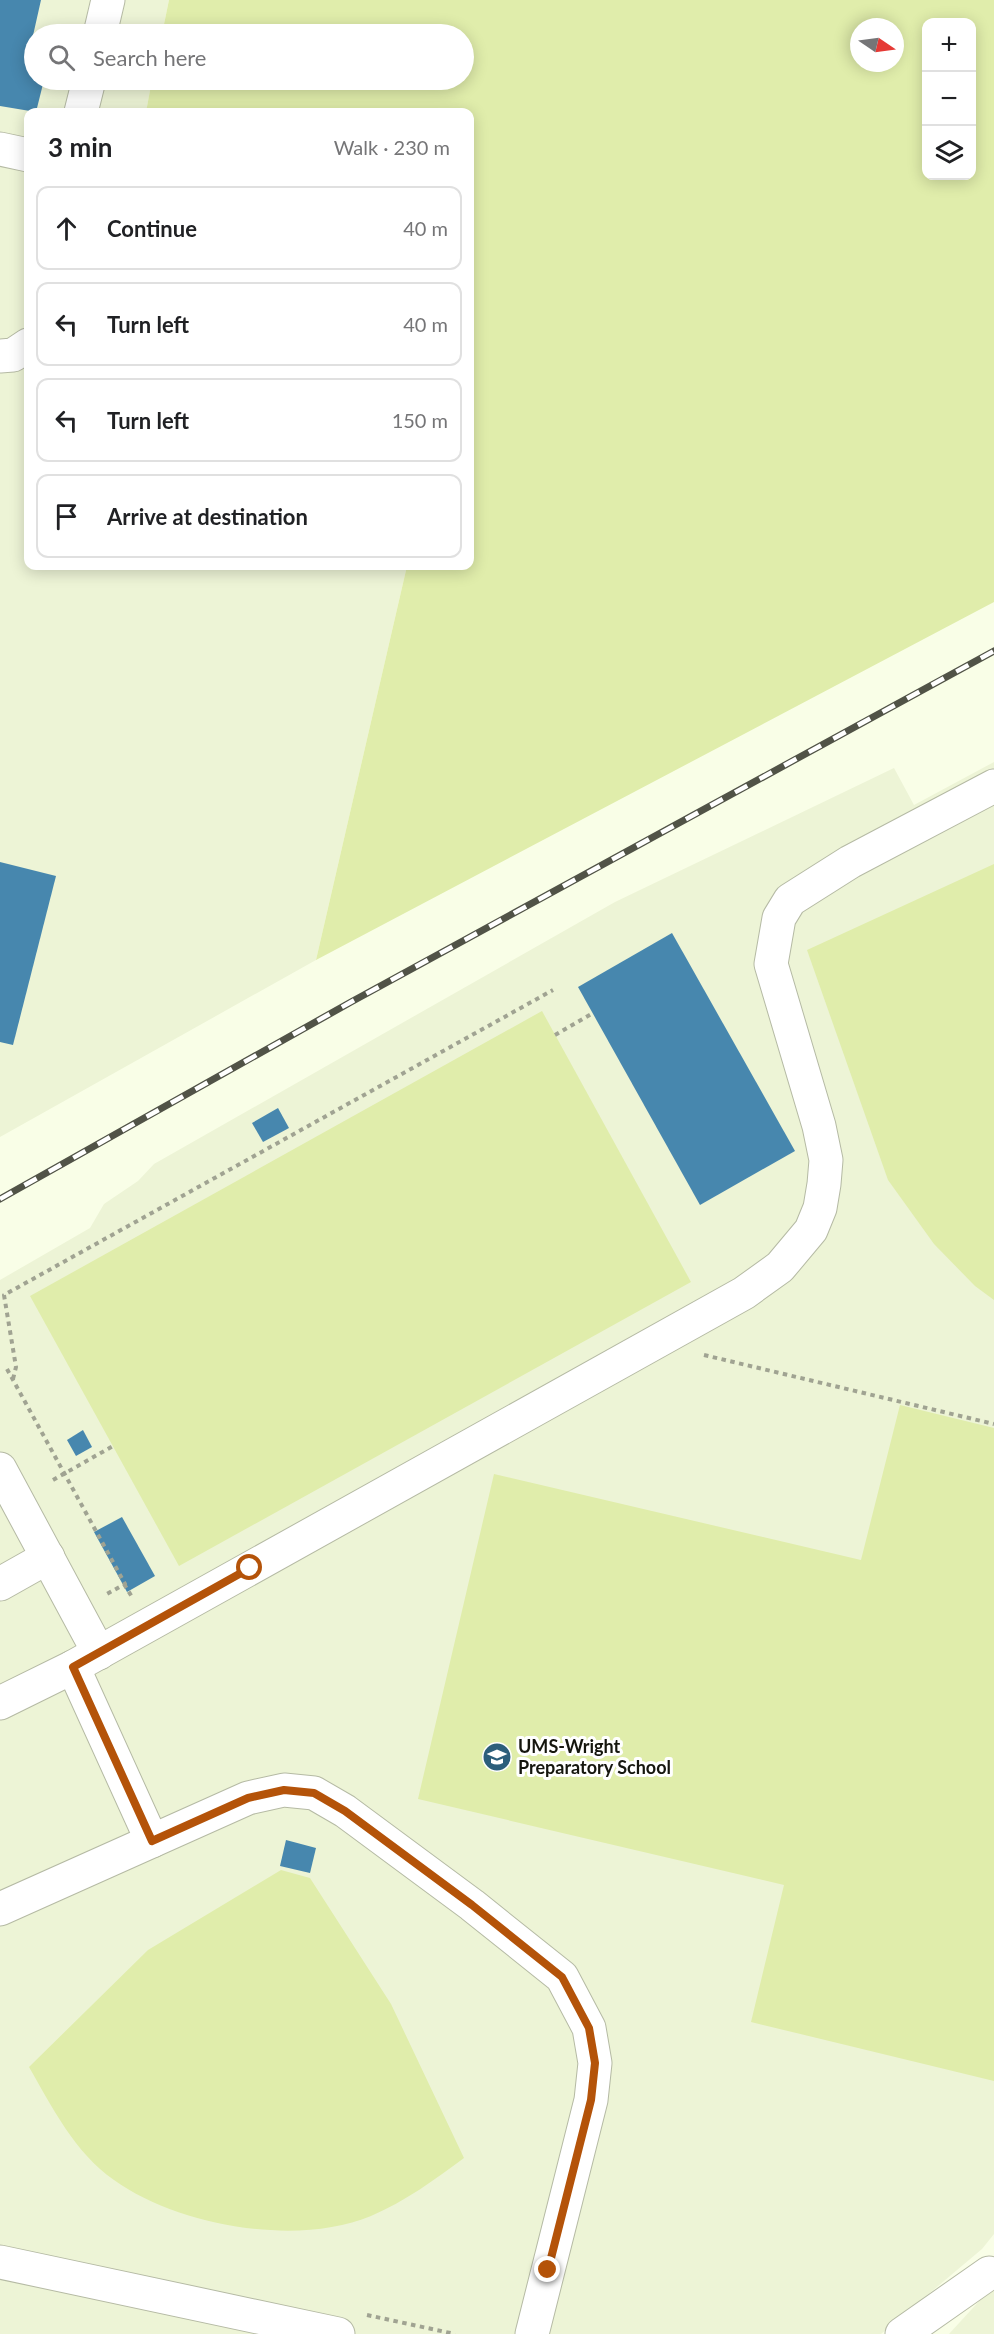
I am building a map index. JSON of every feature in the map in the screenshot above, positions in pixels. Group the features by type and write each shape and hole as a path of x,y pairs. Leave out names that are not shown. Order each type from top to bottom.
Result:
{"street":[{"path":"102,24 108,0"},
{"path":"82,108 86,90"},
{"path":"0,149 24,154"},
{"path":"0,356 13,355 24,348"},
{"path":"0,1703 86,1660 744,1293 780,1267 811,1230 820,1208 826,1160 819,1126 771,964 779,918 790,900 850,862 994,786"},
{"path":"1,1475 48,1557 152,1841"},
{"path":"0,1584 48,1557"},
{"path":"0,1909 248,1798 284,1790 314,1793 354,1818 472,1905 562,1977 589,2028 595,2063 591,2100 532,2334"},
{"path":"0,2262 338,2334"},
{"path":"902,2334 992,2270"},
{"path":"930,2334 992,2270"}],"path":[{"path":"13,1379 15,1367 4,1295 553,990"},
{"path":"555,1035 593,1013"},
{"path":"697,1353 994,1424"},
{"path":"7,1369 125,1584 104,1596"},
{"path":"53,1480 113,1446"}],"shaded area":[{"path":"0,0 169,0 164,24 24,24 24,90 150,90 147,108 24,108 24,570 406,570 316,960 0,1137"},
{"name":"UMS-Wright Preparatory School","path":"994,762 994,2234 982,2249 881,2334 0,2334 0,1280 90,1228 104,1204 138,1181 154,1164 615,902 894,768 914,805"},
{"path":"994,2285 994,2334 949,2334"}],"green space":[{"path":"169,0 994,0 994,602 316,960 406,570 474,570 474,108 147,108 150,90 474,90 474,24 164,24"},
{"path":"994,864 994,1300 975,1286 934,1244 888,1180 807,950"},
{"path":"542,1011 691,1282 179,1566 30,1296"},
{"path":"900,1405 994,1428 994,2081 751,2022 784,1885 418,1799 494,1474 861,1560"},
{"path":"281,1870 310,1878 391,2004 464,2158 419,2190 384,2210 341,2225 309,2230 239,2227 204,2220 140,2196 114,2180 88,2157 46,2098 29,2067 148,1950"}],"building":[{"path":"0,0 41,0 36,24 24,24 24,90 42,90 37,108 24,108 24,110 0,106"},
{"path":"0,862 56,876 13,1045 0,1042"},
{"path":"672,933 795,1151 700,1205 578,987"},
{"path":"278,1108 289,1128 263,1142 252,1123"},
{"path":"83,1430 92,1447 76,1456 67,1440"},
{"path":"122,1517 155,1576 127,1592 94,1532"},
{"path":"286,1840 316,1848 310,1873 280,1866"}],"railway":[{"path":"0,1199 351,1002 994,651"}],"place":[{"name":"UMS-Wright Preparatory School","path":"497,1757"}],"route":[{"path":"250,1568 73,1667 152,1841 248,1798 284,1790 314,1793 345,1811 472,1905 562,1977 589,2028 595,2063 591,2100 548,2270"}]}
